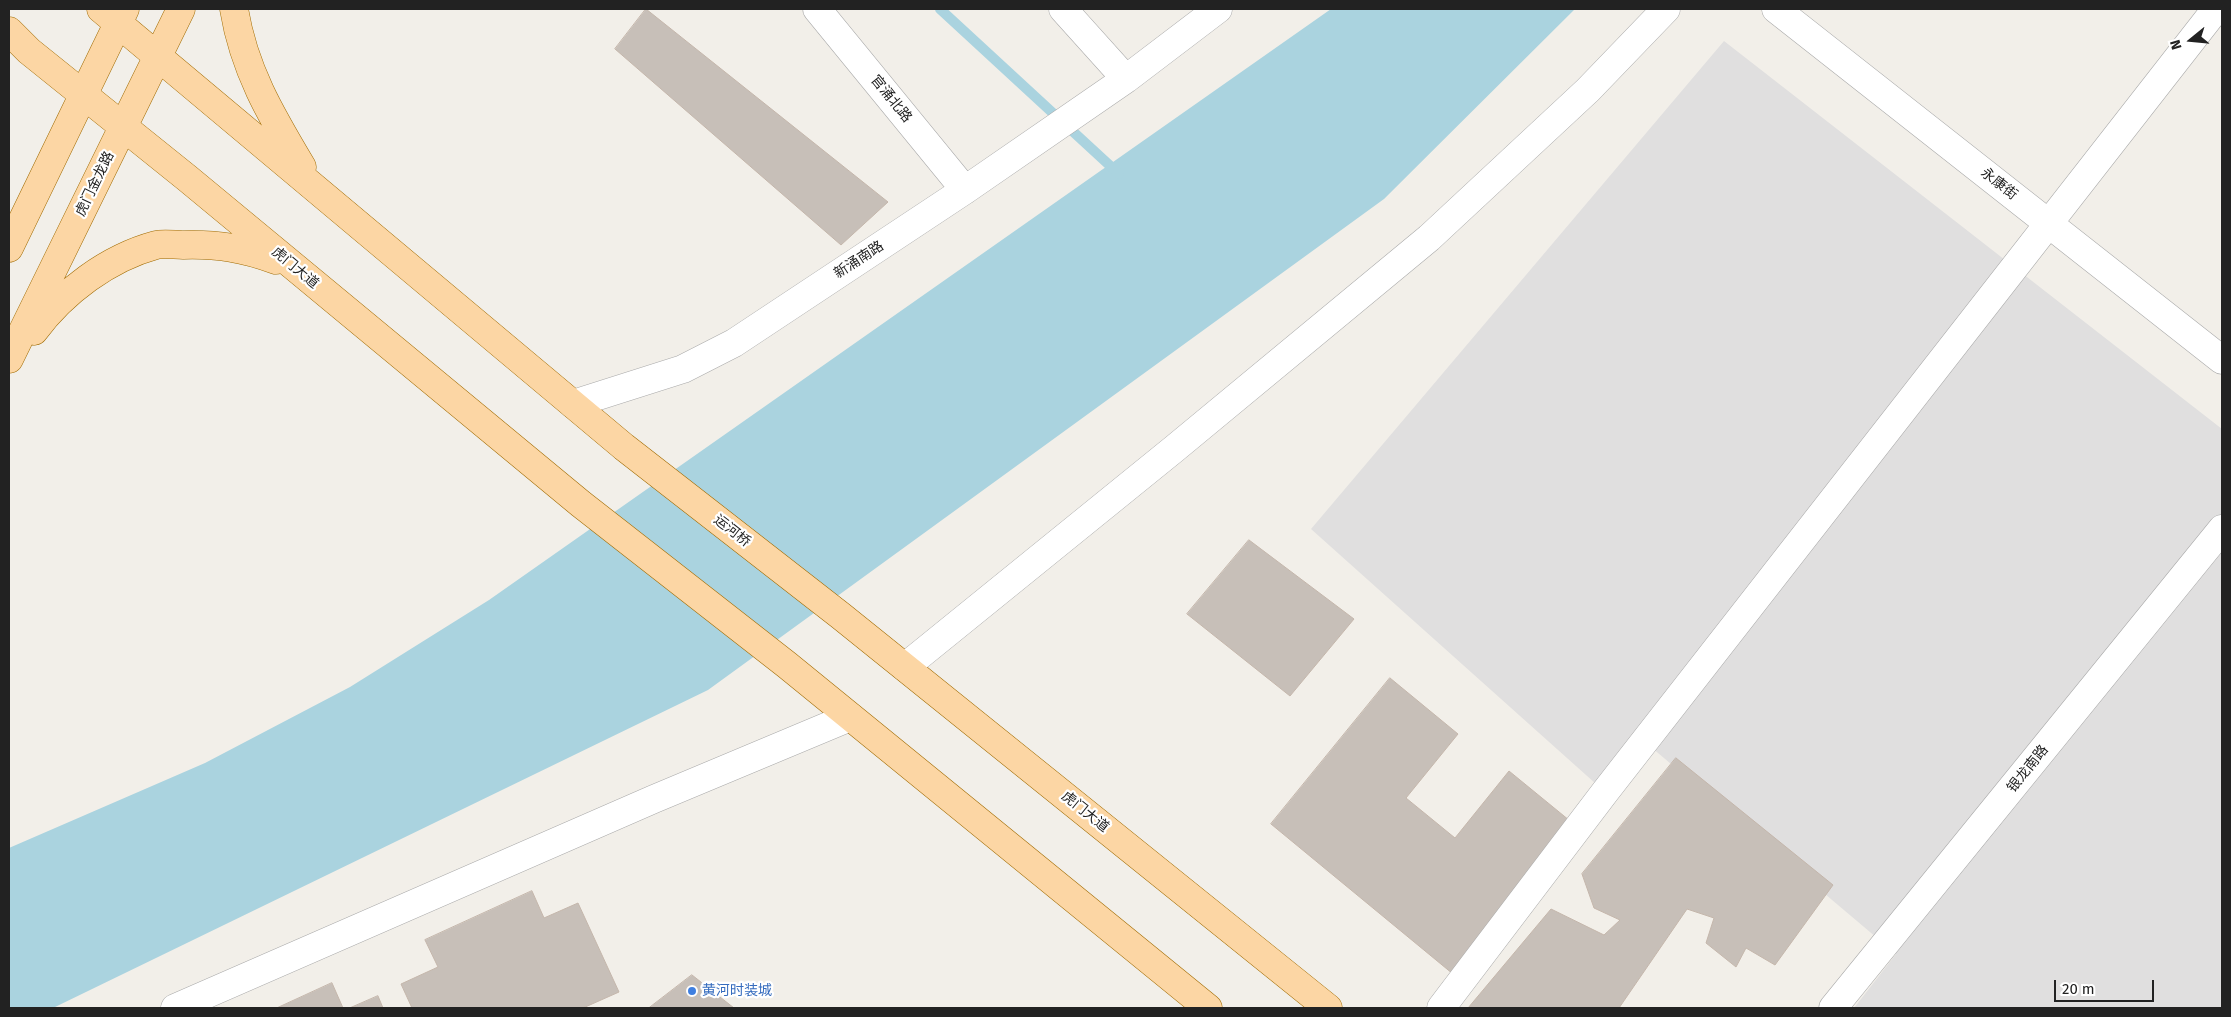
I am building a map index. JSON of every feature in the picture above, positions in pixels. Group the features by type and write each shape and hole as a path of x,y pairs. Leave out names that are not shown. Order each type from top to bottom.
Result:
{"main road":[{"name":"虎门金龙路","path":"9,359 180,9"},
{"path":"234,9 238,33 263,101 313,186"},
{"path":"9,248 83,95 115,13 158,55 573,404"},
{"name":"虎门大道","path":"9,31 29,51 581,504 787,665 850,717"},
{"path":"9,366 50,311 99,269 157,245 218,244 247,249 292,265"},
{"name":"运河桥","path":"573,404 624,447 841,616"},
{"name":"虎门大道","path":"841,616 1328,1008"},
{"path":"850,717 1208,1008"}],"street":[{"name":"官涌北路","path":"819,9 965,190"},
{"path":"1063,9 1126,79"},
{"name":"新涌南路","path":"573,404 683,369 734,342 965,190 1126,79 1218,9"},
{"path":"905,667 1182,443 1429,238 1588,90 1666,9"},
{"name":"永康街","path":"1776,9 2222,360"},
{"path":"1441,1008 1605,792 2216,9"},
{"name":"银龙南路","path":"1834,1008 2222,529"},
{"path":"175,1008 645,803 850,717"}],"shaded area":[{"path":"1724,41 2222,429 2222,1008 1854,1008 1896,954 1645,742 1605,792 1311,529"}],"water":[{"path":"1331,9 1575,9 1384,199 708,690 53,1008 9,1008 9,848 205,763 350,687 489,600"}],"building":[{"path":"646,9 888,202 841,245 615,49"},
{"path":"1249,540 1354,619 1290,696 1187,614"},
{"path":"1390,678 1458,734 1406,798 1455,838 1509,771 1575,825 1453,974 1271,824"},
{"path":"1676,758 1833,885 1775,965 1746,948 1736,967 1706,943 1714,918 1687,909 1619,1008 1468,1008 1551,909 1604,935 1620,920 1594,908 1582,874"},
{"path":"532,891 544,918 578,903 619,992 583,1008 412,1008 401,984 438,967 425,940"},
{"name":"黄河时装城","path":"692,975 734,1008 649,1008"},
{"path":"332,983 343,1008 277,1008"},
{"path":"378,996 383,1008 350,1008"}],"waterway":[{"path":"940,9 1119,174"}],"place":[{"name":"黄河时装城","path":"692,991"}]}
